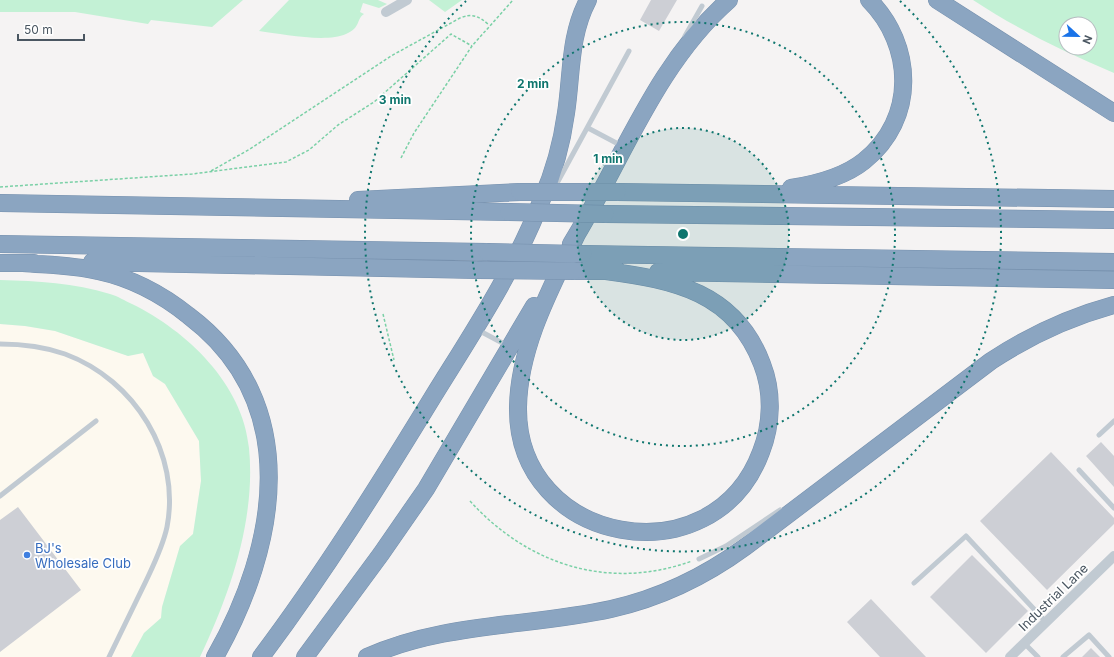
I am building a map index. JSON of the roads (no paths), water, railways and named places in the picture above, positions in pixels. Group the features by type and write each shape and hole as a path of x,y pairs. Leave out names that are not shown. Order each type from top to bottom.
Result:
{"highway":[{"path":"263,656 342,542 476,328 505,277 538,211 558,154 566,112 571,49 580,18 588,0"},
{"path":"304,657 373,565 426,489 511,348 577,234 651,98 668,70 687,44 729,0"},
{"path":"712,194 785,188 823,181 856,167 882,143 894,123 902,101 903,67 894,34 883,16 869,0"},
{"path":"938,0 1114,113"},
{"path":"244,207 520,192 1114,199"},
{"path":"0,203 605,214 1114,220"},
{"path":"577,234 544,305 522,372 518,408 519,428 524,448 533,468 546,487 563,504 584,517 606,527 631,532 657,532 677,528 701,519 722,506 744,484 755,466 763,446 769,424 769,395 765,371 759,355 747,334 731,316 713,301 693,290 668,281 606,271"},
{"path":"0,244 1114,262"},
{"path":"0,263 78,262 1114,280"},
{"path":"23,263 98,270 122,278 160,296 184,311 208,331 230,354 246,380 258,406 266,435 269,466 266,512 258,553 247,591 233,624 215,657"},
{"path":"367,657 399,645 436,635 597,612 628,605 674,589 731,557 978,370 1018,344 1062,322 1114,304"}],"street":[{"path":"386,12 407,0"},
{"name":"Industrial Lane","path":"1010,657 1114,556"}],"lane":[{"path":"651,98 702,6"},
{"path":"505,277 629,51"},
{"path":"588,128 625,148"},
{"path":"476,328 511,348"},
{"path":"0,344 27,346 56,351 81,361 103,375 131,399 150,427 160,447 170,486 167,527 154,564 109,657"},
{"path":"0,496 96,420"},
{"path":"1099,435 1114,421"},
{"path":"809,490 900,429"},
{"path":"1079,470 1114,508"},
{"path":"699,559 726,546 783,508"},
{"path":"914,583 966,536 1046,622"},
{"path":"1064,657 1089,635 1109,657"},
{"path":"1024,644 1038,657"}],"place":[{"name":"BJ's Wholesale Club","path":"27,555"}]}
